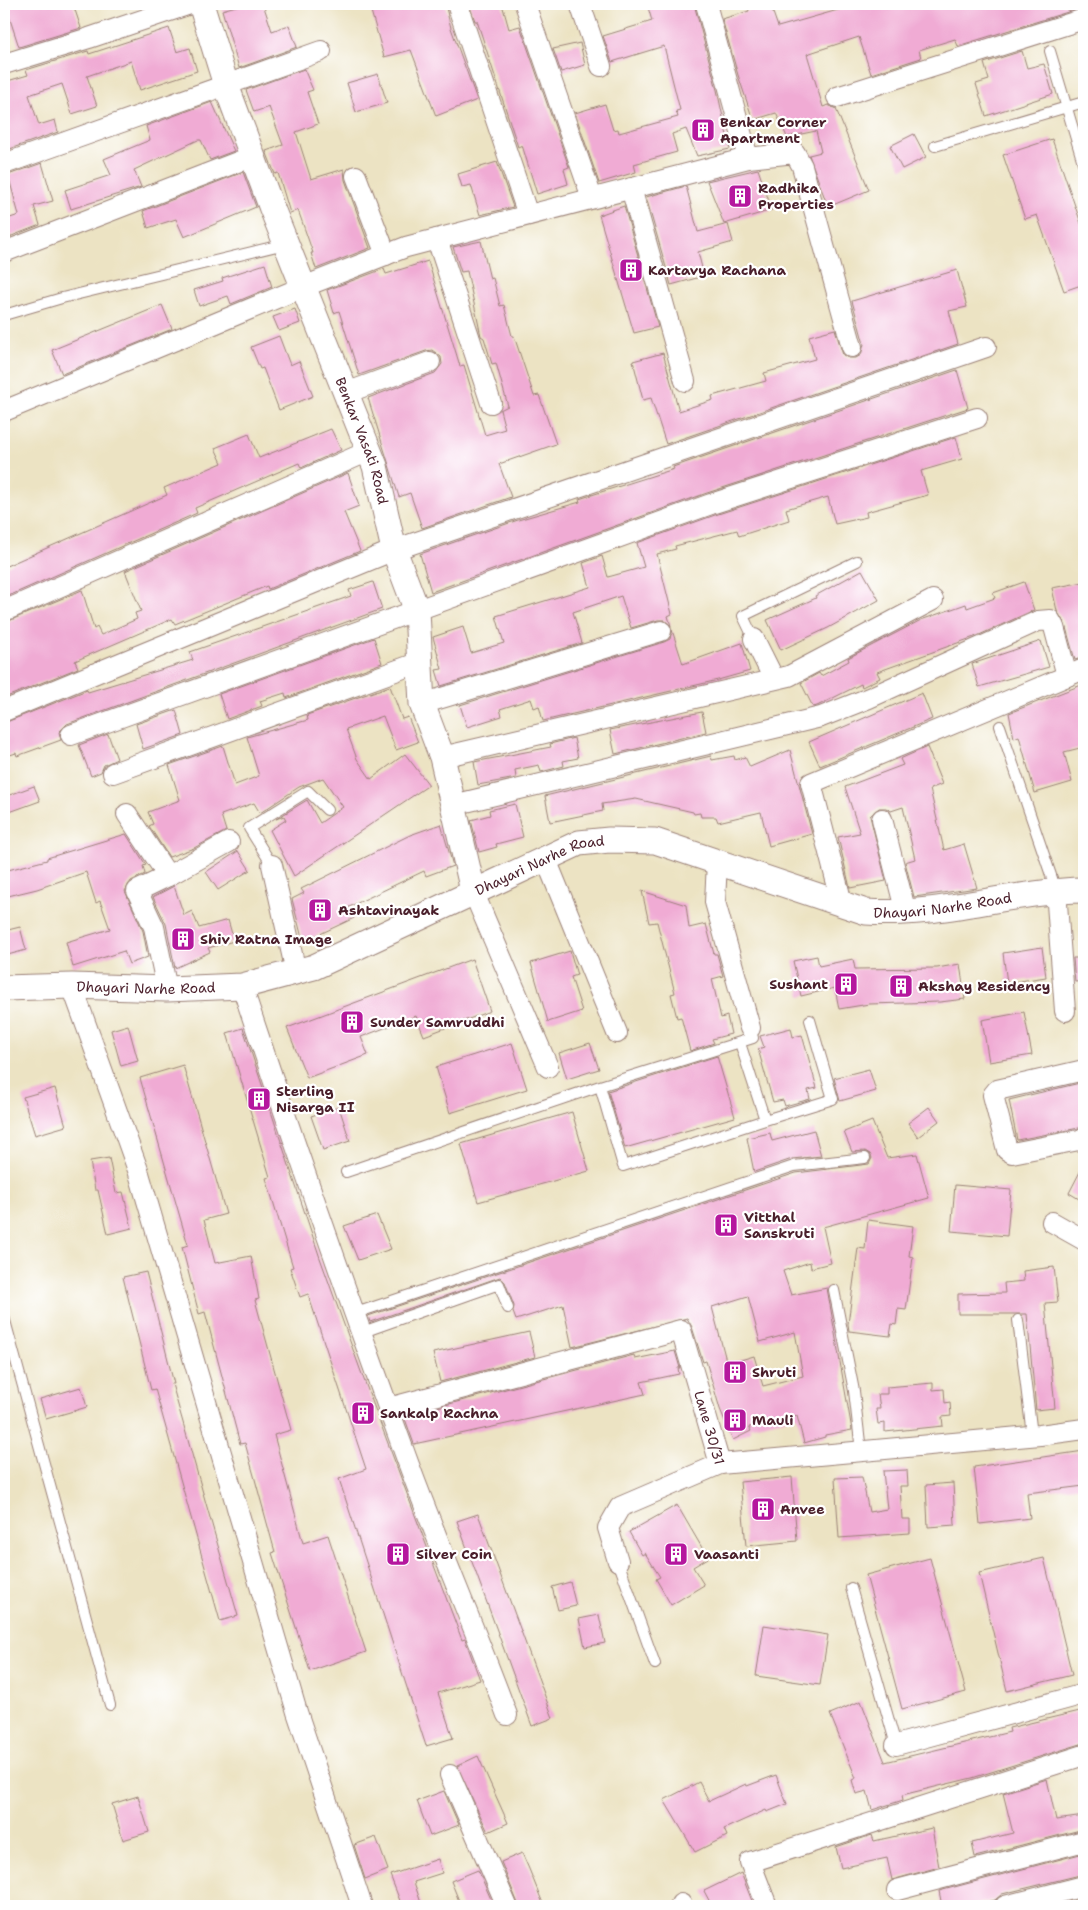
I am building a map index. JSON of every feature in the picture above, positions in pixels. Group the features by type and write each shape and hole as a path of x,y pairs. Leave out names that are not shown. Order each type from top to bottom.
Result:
{"street":[{"path":"4,64 190,4"},
{"name":"Benkar Vasati Road","path":"201,4 226,85 286,244 374,466 394,550 417,611 422,704 442,756 473,891"},
{"path":"457,4 528,215"},
{"path":"525,4 592,198"},
{"path":"580,4 601,66"},
{"path":"706,4 748,158"},
{"path":"837,97 1084,19"},
{"path":"4,164 321,51"},
{"path":"4,411 303,287 386,255 437,239 748,158 795,153 802,166 852,348"},
{"path":"4,252 253,156"},
{"path":"356,176 386,255"},
{"path":"631,188 685,381"},
{"path":"437,239 491,404"},
{"path":"4,711 394,550 986,347"},
{"path":"346,394 430,362"},
{"path":"71,735 711,504 976,418"},
{"path":"4,611 369,451"},
{"path":"442,756 789,676 933,600"},
{"path":"453,805 821,717 869,698 1038,621 1050,620 1076,673 811,783 842,903"},
{"path":"422,704 660,631"},
{"path":"754,639 774,680"},
{"path":"113,773 420,662"},
{"path":"127,814 168,876"},
{"path":"882,819 906,913"},
{"name":"Dhayari Narhe Road","path":"4,988 72,986 167,989 242,986 314,967 545,857 579,843 609,840 654,841 866,912 906,913 1056,890 1084,890"},
{"path":"167,989 154,927 136,891 168,876 229,842"},
{"path":"545,857 617,1033"},
{"path":"717,862 715,902 745,1035"},
{"path":"272,865 296,972"},
{"path":"1056,890 1065,1011"},
{"path":"473,891 548,1067"},
{"path":"72,986 138,1170 297,1712 362,1906"},
{"path":"242,986 296,1152 353,1314 410,1466 508,1715"},
{"path":"1084,1070 996,1090 993,1096 1007,1150 1012,1153 1084,1139"},
{"path":"1052,1222 1084,1240"},
{"name":"Lane 30/31","path":"389,1408 681,1330 720,1464 1032,1436 1084,1429"},
{"path":"618,1561 608,1528 620,1507 720,1464"},
{"path":"896,1745 1084,1694"},
{"path":"767,1906 750,1862 1084,1755"},
{"path":"450,1775 507,1906"},
{"path":"897,1890 1084,1841"},
{"path":"1005,1906 1084,1886"}],"lane":[{"path":"1050,51 1084,166"},
{"path":"934,146 1084,102"},
{"path":"4,315 62,298 286,244"},
{"path":"754,639 743,616 857,561"},
{"path":"1000,726 1056,890"},
{"path":"272,865 249,828 308,791 328,810"},
{"path":"600,1086 623,1166 833,1100 810,1020"},
{"path":"346,1172 745,1035 765,1120"},
{"path":"353,1314 794,1166 865,1158"},
{"path":"360,1333 499,1284 508,1308"},
{"path":"834,1290 854,1391 861,1451"},
{"path":"4,1317 110,1705"},
{"path":"1018,1320 1032,1436"},
{"path":"618,1561 655,1664"},
{"path":"851,1588 896,1745"}],"building":[{"path":"5,4 73,4 81,28 19,47"},
{"path":"243,4 263,4 272,31 289,25 297,47 239,68 222,10"},
{"path":"369,4 445,4 451,28 477,100 436,116 411,50 384,57"},
{"path":"469,4 502,4 509,29 520,26 569,167 564,169 568,184 537,194 522,145 518,147 477,21 475,21"},
{"path":"647,4 694,4 717,90 730,149 697,156 686,129 672,134 677,152 634,164 636,172 599,183 575,113 605,104 613,130 618,129 619,133 678,117 676,111 680,110 664,46 612,62 603,36 652,21"},
{"path":"747,4 770,4 778,27 859,4 1084,4 1084,7 958,46 955,39 919,50 921,58 871,74 859,37 807,54 823,107 828,105 836,109 869,190 828,207 809,155 821,152 816,131 787,137 776,113 753,120 722,19 749,11"},
{"path":"169,28 177,52 190,48 197,71 140,90 131,61 87,76 97,106 72,114 62,84 29,95 39,125 55,120 58,132 4,151 4,82 28,75 26,70 88,51 89,54"},
{"path":"580,43 585,65 561,72 553,49"},
{"path":"1022,51 1027,68 1044,64 1053,94 986,116 976,84 989,80 984,63"},
{"path":"304,69 313,90 307,92 318,124 296,132 311,179 344,169 345,180 370,248 316,269 311,253 313,253 298,210 290,213 278,173 275,174 266,151 283,145 269,107 254,112 246,90"},
{"path":"378,74 387,103 356,112 347,83"},
{"path":"212,102 234,151 210,160 201,140 198,140 134,170 141,187 71,209 65,190 111,175 104,159 150,140 146,126"},
{"path":"914,134 926,157 902,169 890,146"},
{"path":"1052,139 1084,232 1084,284 1064,291 1037,215 1025,219 1003,155"},
{"path":"497,162 513,207 480,215 471,185 462,187 458,174"},
{"path":"42,163 53,201 34,206 40,225 4,239 4,220 19,215 8,175"},
{"name":"Radhika Properties","path":"758,169 772,210 724,224 707,181"},
{"path":"243,172 256,207 184,237 176,219 148,228 143,211"},
{"path":"686,186 698,232 728,224 733,242 698,252 704,276 671,285 646,197"},
{"name":"Kartavya Rachana","path":"624,206 658,327 634,333 599,215"},
{"path":"481,241 490,279 493,278 500,306 504,305 512,336 514,336 534,396 539,395 556,444 499,464 511,497 422,528 410,493 399,497 368,398 435,373 442,364 441,357 432,350 426,351 359,375 339,311 334,313 327,290 384,269 386,274 428,261 460,366 464,365 485,435 505,429 500,410 508,406 496,363 492,364 484,338 481,336 467,271 461,272 453,247"},
{"path":"265,264 272,287 231,304 228,296 199,306 194,290 223,281 222,278"},
{"path":"957,270 967,307 949,311 958,344 666,444 651,398 643,400 633,361 663,353 679,411 713,400 712,396 766,381 764,373 815,359 809,336 835,329 843,355 849,358 856,358 861,355 864,344 852,301"},
{"path":"162,305 172,329 62,374 52,350"},
{"path":"295,309 300,323 279,331 273,317"},
{"path":"279,336 290,365 299,361 313,396 279,410 263,368 260,369 251,347"},
{"path":"957,370 968,408 707,493 431,592 420,554 518,520 580,502 579,499 674,469 673,467"},
{"path":"331,429 341,450 301,468 299,463 195,508 197,513 4,598 4,567 167,495 164,488 222,463 215,448 249,434 259,458"},
{"path":"956,437 962,459 921,471 928,495 866,512 867,517 835,524 828,497 786,509 789,520 739,536 737,530 675,546 676,549 657,554 672,614 668,616 671,626 664,620 658,620 631,628 621,596 573,612 582,643 441,686 436,670 442,669 433,637 463,627 471,653 504,643 496,616 590,587 583,563 602,556 608,577 644,567 637,543 715,515"},
{"path":"348,473 359,506 344,512 360,551 268,589 267,586 175,624 172,619 75,661 78,668 4,698 4,623 82,590 94,629 97,627 101,635 137,619 135,613 141,611 125,571"},
{"path":"862,570 879,600 828,628 781,650 767,620 816,598 815,596"},
{"path":"373,582 382,609 67,724 59,732 61,740 17,756 16,753 4,757 4,723 87,690 88,692 193,660 190,652 351,596 349,590"},
{"path":"1024,582 1034,610 977,636 877,672 880,678 862,687 861,684 813,707 801,683 819,673 821,676 849,661 848,658 921,620 966,604 967,608 995,598 993,593"},
{"path":"1084,582 1084,657 1075,660 1065,624 1057,611 1052,588"},
{"path":"672,630 683,664 742,643 750,671 543,721 539,706 534,708 531,699 500,709 502,716 467,727 460,705 664,642 670,639"},
{"path":"374,638 382,663 286,698 285,693 260,701 262,706 227,719 219,694"},
{"path":"1041,641 1049,667 979,687 972,664"},
{"path":"1084,684 1084,747 1064,752 1072,782 1035,793 1019,736 1014,738 1009,713"},
{"path":"390,686 402,719 408,717 418,742 396,750 383,716 346,729 357,759 371,779 405,754 429,785 294,876 270,830 286,820 284,816 276,819 307,800 320,823 343,807 323,778 299,787 260,813 254,803 221,815 226,831 194,848 169,857 149,826 153,824 148,812 180,800 169,765 223,746 235,785 259,776 247,737 308,720 307,715"},
{"path":"922,693 932,719 820,766 809,742"},
{"path":"176,710 183,735 143,749 136,724"},
{"path":"702,712 706,732 615,754 610,730"},
{"path":"108,734 117,759 104,765 101,772 91,776 79,745"},
{"path":"574,738 578,758 563,761 564,766 541,772 539,765 515,770 516,778 478,785 474,762 551,747 550,744"},
{"path":"927,747 942,784 930,789 944,850 964,844 977,888 914,897 905,862 915,859 903,807 891,811 886,808 879,808 870,816 886,881 850,888 838,837 860,833 845,787 903,765 900,759"},
{"path":"790,750 812,834 769,846 761,812 718,822 716,817 701,817 700,813 694,814 693,812 636,799 602,804 603,811 550,822 545,796 711,756 712,760 734,756 735,760 745,757 750,767"},
{"path":"34,786 40,801 4,814 4,797"},
{"path":"515,804 523,837 496,844 497,847 479,852 471,820 490,815 489,810"},
{"path":"441,824 453,866 426,876 424,871 349,907 354,918 303,942 292,899 304,893 301,889 410,835"},
{"path":"126,834 146,865 143,866 145,874 131,881 125,891 143,931 148,957 129,964 124,951 73,967 66,942 110,929 100,901 96,903 86,872 37,889 8,896 4,871 47,860 47,858"},
{"path":"238,851 250,870 218,890 206,872"},
{"path":"174,886 184,915 192,911 199,928 228,920 234,941 208,948 210,952 175,968 166,924 153,897"},
{"path":"642,891 686,905 689,928 706,924 714,954 717,954 723,976 712,979 721,1018 727,1016 731,1034 712,1039 714,1043 690,1051 681,1017 677,1018 671,994 675,993 657,922 649,923"},
{"path":"20,927 26,950 4,956 4,931"},
{"path":"1042,947 1046,977 1007,983 1003,953"},
{"path":"570,951 577,975 571,977 582,1011 548,1022 531,963"},
{"path":"817,956 819,966 853,959 855,969 937,968 960,964 965,999 940,1002 869,1004 839,1009 835,988 801,996 793,961"},
{"path":"1073,958 1084,958 1084,981 1075,982"},
{"name":"Sunder Samruddhi","path":"472,959 490,1011 424,1036 416,1016 361,1037 368,1055 307,1078 287,1028"},
{"path":"1024,1012 1032,1055 989,1062 982,1020"},
{"path":"128,1025 138,1061 121,1066 111,1030"},
{"path":"243,1028 320,1258 360,1369 462,1640 465,1639 480,1680 438,1693 453,1738 426,1746 339,1479 366,1469 308,1294 300,1297 290,1268 293,1267 266,1178 270,1177 227,1033"},
{"path":"791,1028 793,1037 802,1035 817,1088 808,1090 810,1099 785,1106 783,1100 773,1102 758,1049 764,1047 760,1036"},
{"path":"512,1043 527,1089 450,1113 436,1067"},
{"path":"590,1043 599,1069 567,1079 559,1053"},
{"path":"717,1056 735,1117 625,1148 608,1091"},
{"path":"183,1065 226,1214 204,1220 215,1263 251,1256 259,1299 255,1300 291,1430 274,1435 303,1543 328,1535 366,1652 310,1671 272,1553 275,1552 245,1443 240,1444 205,1312 199,1314 182,1247 188,1245 140,1078"},
{"path":"869,1069 876,1091 840,1101 834,1078"},
{"path":"1084,1082 1084,1127 1017,1140 1009,1100"},
{"path":"55,1088 66,1126 35,1135 23,1097"},
{"path":"339,1107 350,1141 323,1150 311,1116"},
{"path":"929,1107 939,1121 918,1137 908,1123"},
{"path":"572,1112 589,1171 478,1202 461,1144"},
{"path":"872,1121 887,1158 917,1154 929,1198 823,1227 831,1263 811,1268 810,1262 783,1271 791,1295 827,1288 852,1430 825,1435 825,1437 804,1443 797,1416 749,1427 751,1431 733,1440 720,1409 706,1361 703,1362 692,1327 687,1318 572,1347 563,1305 516,1320 513,1312 514,1306 505,1282 500,1277 370,1322 368,1316 796,1173 869,1164 872,1158 870,1154 865,1151 852,1152 844,1132","holes":["748,1296 760,1342 795,1332 803,1376 763,1386 754,1356 727,1364 712,1307"]},
{"path":"814,1130 821,1156 792,1159 754,1172 747,1138 770,1133 772,1141"},
{"path":"109,1158 116,1193 123,1192 132,1228 108,1234 98,1190 95,1190 90,1161"},
{"path":"1084,1164 1084,1202 1069,1193"},
{"path":"955,1185 1011,1190 1007,1236 951,1231"},
{"path":"377,1215 391,1249 358,1260 344,1226"},
{"path":"868,1220 913,1226 909,1256 913,1257 906,1310 898,1309 896,1325 892,1324 890,1336 849,1331 848,1324 858,1248 865,1249"},
{"path":"1054,1267 1058,1302 1045,1303 1055,1408 1036,1410 1027,1314 958,1314 958,1294 1005,1293 1004,1283 1024,1281 1023,1271"},
{"path":"146,1272 174,1384 172,1384 238,1616 220,1621 155,1389 151,1390 123,1277"},
{"path":"529,1332 535,1357 440,1382 433,1353"},
{"path":"675,1351 680,1368 678,1368 679,1374 641,1382 645,1394 414,1444 404,1416 634,1355 635,1359"},
{"path":"933,1383 933,1390 944,1389 945,1403 950,1402 951,1416 942,1417 943,1426 885,1432 885,1423 878,1424 876,1409 880,1409 878,1394 887,1394 887,1387"},
{"path":"81,1387 87,1407 46,1419 40,1399"},
{"path":"1084,1451 1084,1486 1027,1493 1030,1518 980,1524 974,1467"},
{"path":"907,1470 908,1486 900,1486 902,1519 910,1519 910,1533 839,1538 835,1478 862,1477 869,1512 887,1509 883,1471"},
{"name":"Anvee","path":"792,1477 797,1541 746,1546 740,1482"},
{"path":"953,1483 955,1525 928,1527 926,1485"},
{"name":"Vaasanti","path":"677,1505 708,1558 693,1567 704,1585 671,1605 656,1579 660,1577 645,1553 642,1555 629,1532"},
{"path":"478,1514 553,1718 532,1726 457,1521"},
{"path":"930,1558 966,1692 902,1709 866,1575"},
{"path":"1044,1558 1072,1675 1007,1691 979,1573"},
{"path":"570,1582 576,1606 558,1610 552,1587"},
{"path":"599,1615 605,1643 585,1647 579,1619"},
{"path":"764,1625 828,1635 820,1685 756,1676"},
{"path":"861,1701 885,1762 1010,1732 1009,1728 1084,1710 1084,1743 972,1778 902,1795 903,1800 872,1810 867,1791 856,1794 852,1780 856,1778 830,1714"},
{"path":"478,1756 508,1823 488,1832 457,1766"},
{"path":"776,1775 787,1804 767,1812 766,1810 724,1829 727,1836 695,1852 664,1800 699,1782 709,1801 746,1784 747,1786"},
{"path":"1047,1779 1056,1820 1084,1816 1084,1829 975,1857 972,1843 1013,1833 1003,1793"},
{"path":"444,1791 459,1825 430,1836 417,1801"},
{"path":"138,1796 149,1832 123,1840 112,1804"},
{"path":"932,1828 939,1867 892,1880 887,1858 841,1868 836,1847 872,1835 874,1841"},
{"path":"376,1837 388,1870 365,1879 354,1845"},
{"path":"522,1853 544,1906 519,1906 501,1862"},
{"path":"1084,1853 1084,1874 1002,1894 995,1900 969,1906 942,1906 939,1891"},
{"path":"438,1859 442,1873 414,1882 422,1906 402,1906 390,1875"},
{"path":"478,1870 494,1906 461,1906 451,1881"},
{"path":"741,1873 754,1906 712,1906 704,1891"}],"place":[{"name":"Benkar Corner Apartment","path":"703,130"},
{"name":"Radhika Properties","path":"740,196"},
{"name":"Kartavya Rachana","path":"631,270"},
{"name":"Ashtavinayak","path":"320,910"},
{"name":"Shiv Ratna Image","path":"183,939"},
{"name":"Sushant","path":"846,984"},
{"name":"Akshay Residency","path":"901,986"},
{"name":"Sunder Samruddhi","path":"352,1022"},
{"name":"Sterling Nisarga II","path":"259,1099"},
{"name":"Vitthal Sanskruti","path":"726,1225"},
{"name":"Shruti","path":"735,1372"},
{"name":"Sankalp Rachna","path":"363,1413"},
{"name":"Mauli","path":"735,1420"},
{"name":"Anvee","path":"763,1509"},
{"name":"Silver Coin","path":"398,1554"},
{"name":"Vaasanti","path":"676,1554"}]}
